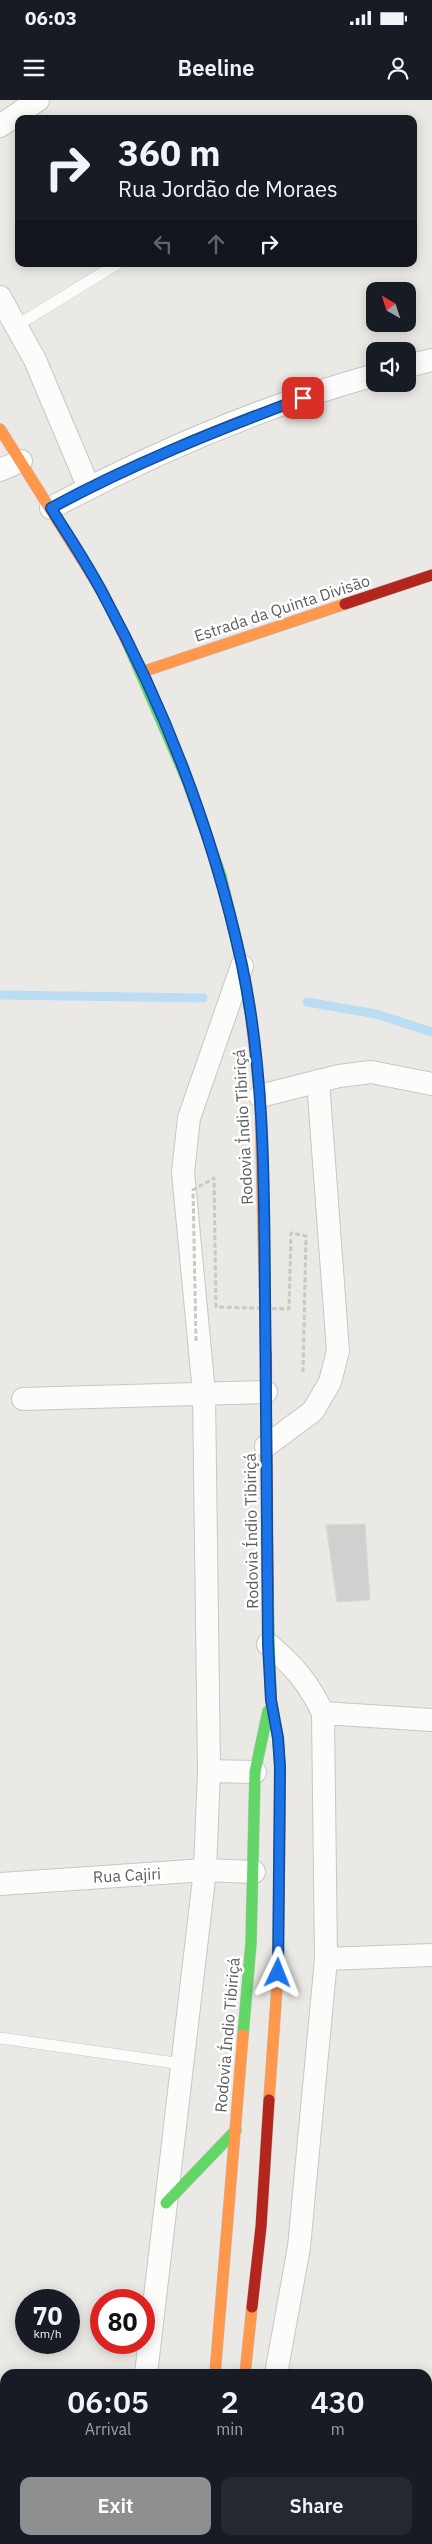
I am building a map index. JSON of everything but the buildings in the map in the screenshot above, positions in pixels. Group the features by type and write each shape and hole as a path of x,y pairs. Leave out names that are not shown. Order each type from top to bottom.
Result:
{"main road":[{"name":"Rodovia Índio Tibiriçá","path":"0,429 103,593 142,672 187,780 220,876 242,966 254,1034 260,1096 266,1392 268,1644 271,1700 278,1738 280,1767 278,1973 261,2227 246,2369"},
{"name":"Estrada da Quinta Divisão","path":"142,672 432,575"},
{"name":"Rodovia Índio Tibiriçá","path":"215,2369 251,1943 255,1772 271,1700"},
{"path":"166,2203 236,2130"}],"street":[{"path":"16,115 38,100"},
{"path":"0,126 15,116"},
{"path":"0,297 35,360 89,488"},
{"path":"416,364 432,360"},
{"path":"51,508 89,488 215,430 366,378"},
{"path":"0,470 21,461"},
{"path":"147,2369 205,1870 209,1771 204,1393 183,1172 185,1145 192,1110 242,966"},
{"path":"260,1096 339,1076 372,1072 432,1084"},
{"path":"266,1446 313,1411 330,1382 338,1350 318,1081"},
{"path":"24,1399 266,1392"},
{"path":"268,1644 295,1667 311,1688 323,1713 326,1959 299,2246 277,2369"},
{"path":"323,1713 432,1720"},
{"path":"209,1771 255,1772"},
{"name":"Rua Cajiri","path":"0,1884 205,1870 254,1872"},
{"path":"326,1959 432,1955"}],"lane":[{"path":"16,326 112,267"},
{"path":"0,2038 182,2064"}],"path":[{"path":"196,1340 193,1190 214,1178 216,1307 289,1309 291,1233 306,1236 303,1372"}],"waterway":[{"path":"0,995 203,998"},
{"path":"307,1002 376,1014 432,1032"}],"traffic: fast":[{"path":"128,644 187,780 221,876 242,966 251,1018"},
{"path":"268,1599 271,1700 278,1738 280,1814"},
{"path":"243,2035 251,1943 255,1772 268,1711"},
{"path":"166,2203 236,2130"}],"traffic: slow":[{"path":"0,429 103,593 128,644"},
{"path":"142,672 345,604"},
{"path":"251,1018 260,1096 266,1353"},
{"path":"269,2100 278,1973 280,1814"},
{"path":"215,2369 243,2035"},
{"path":"246,2369 252,2307"}],"traffic: jam":[{"path":"345,604 432,575"},
{"path":"266,1353 268,1599"},
{"path":"252,2307 261,2227 269,2100"}],"route":[{"path":"278,1973 280,1767 278,1738 271,1700 268,1644 265,1255 260,1096 254,1034 242,966 220,876 187,780 142,672 103,593 51,508 89,488 215,430 303,398"}]}
